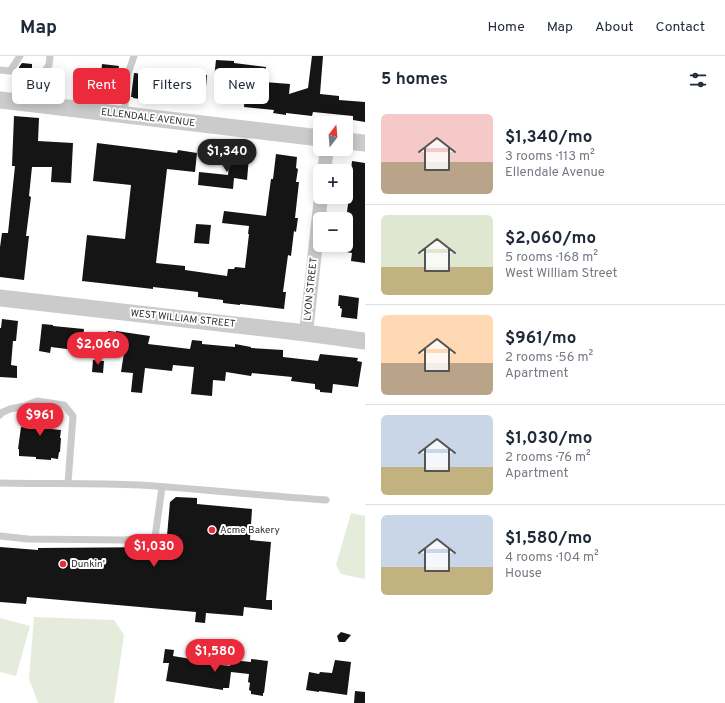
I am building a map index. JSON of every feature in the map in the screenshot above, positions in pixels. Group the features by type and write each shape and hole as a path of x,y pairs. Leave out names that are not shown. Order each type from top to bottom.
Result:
{"street":[{"name":"ELLENDALE AVENUE","path":"0,100 313,137"},
{"path":"353,142 365,143"},
{"name":"LYON STREET","path":"306,333 320,204"},
{"name":"WEST WILLIAM STREET","path":"0,298 365,341"}],"lane":[{"path":"0,70 10,71 20,56"},
{"path":"47,68 49,65 50,56"},
{"path":"124,115 128,74 134,56"},
{"path":"0,415 1,413 10,409 25,406 38,401 64,405 73,416 68,484"},
{"path":"0,483 100,483 326,500"},
{"path":"0,536 28,539 124,540 155,536 162,487"}],"green space":[{"path":"351,513 365,516 365,579 341,574 336,565"},
{"path":"34,617 114,620 124,635 114,703 38,703 29,679"},
{"path":"0,618 30,626 16,676 0,672"}],"building":[{"path":"312,56 323,56 320,94 339,96 339,100 365,102 365,122 353,120 353,116 313,112 312,116 286,113 286,115 273,113 274,110 244,107 244,104 269,104 269,82 290,84 289,94 308,88"},
{"path":"216,60 234,61 234,63 266,67 215,68"},
{"path":"22,63 32,64 32,68 19,67"},
{"path":"102,64 119,66 119,68 102,68"},
{"path":"134,73 138,73 138,99 131,97"},
{"path":"14,116 39,118 38,141 73,143 71,183 51,182 52,167 32,167 29,196 31,197 26,236 29,236 24,280 0,277 0,247 2,233 8,233 15,166 12,166"},
{"path":"97,143 177,153 178,150 197,153 195,172 167,169 156,263 185,266 185,270 227,276 228,269 234,269 235,267 245,268 249,226 222,223 224,211 266,216 276,154 297,157 296,168 298,169 296,182 299,182 295,218 298,218 296,232 294,231 291,256 288,255 283,292 286,292 284,309 223,303 223,300 198,297 198,292 153,287 153,289 82,281 87,235 125,239 131,185 93,181"},
{"path":"231,152 243,153 243,156 249,157 247,180 234,178 233,189 198,185 199,172 228,175"},
{"path":"352,161 365,163 365,263 351,261 352,253 346,252 353,252 353,212 347,212 348,204 353,204 353,164 352,164"},
{"path":"196,224 211,225 209,244 194,243"},
{"path":"339,295 359,298 357,319 341,317 342,309 338,306"},
{"path":"2,319 18,321 16,341 13,341 11,365 17,366 17,378 0,377 0,328"},
{"path":"42,324 84,329 82,347 75,346 75,350 51,347 50,353 39,351"},
{"path":"108,331 150,336 148,344 190,349 192,340 202,341 202,344 235,347 235,344 251,348 283,350 283,357 318,361 320,354 358,358 357,361 362,362 358,387 333,384 332,393 320,392 320,390 315,389 315,384 291,381 292,377 252,373 251,376 226,372 225,381 213,380 212,396 191,394 194,367 173,365 172,371 145,368 142,393 131,392 133,373 121,372 124,353 106,350"},
{"path":"93,360 104,361 103,373 92,372"},
{"path":"33,408 53,410 51,429 61,430 60,452 58,459 36,459 36,457 19,456 18,449 21,427 32,428"},
{"path":"176,497 197,498 197,504 252,509 250,540 271,542 266,600 272,600 272,610 244,607 243,616 206,613 205,623 195,622 196,612 27,597 26,604 0,602 0,547 38,550 38,548 166,547 170,502"},
{"path":"341,632 351,635 345,642 339,642 337,636"},
{"path":"165,649 174,650 173,656 203,661 203,663 230,666 231,660 251,662 251,659 268,661 263,696 251,694 251,691 249,690 250,683 248,682 249,674 231,672 229,688 223,688 223,690 166,681 169,663 163,663"},
{"path":"335,660 351,662 347,695 306,690 309,672 319,674 320,672 332,673"},
{"path":"355,691 365,692 365,703 354,703"}],"place":[{"name":"Acme Bakery","path":"212,530"},
{"name":"Dunkin'","path":"63,564"}]}
